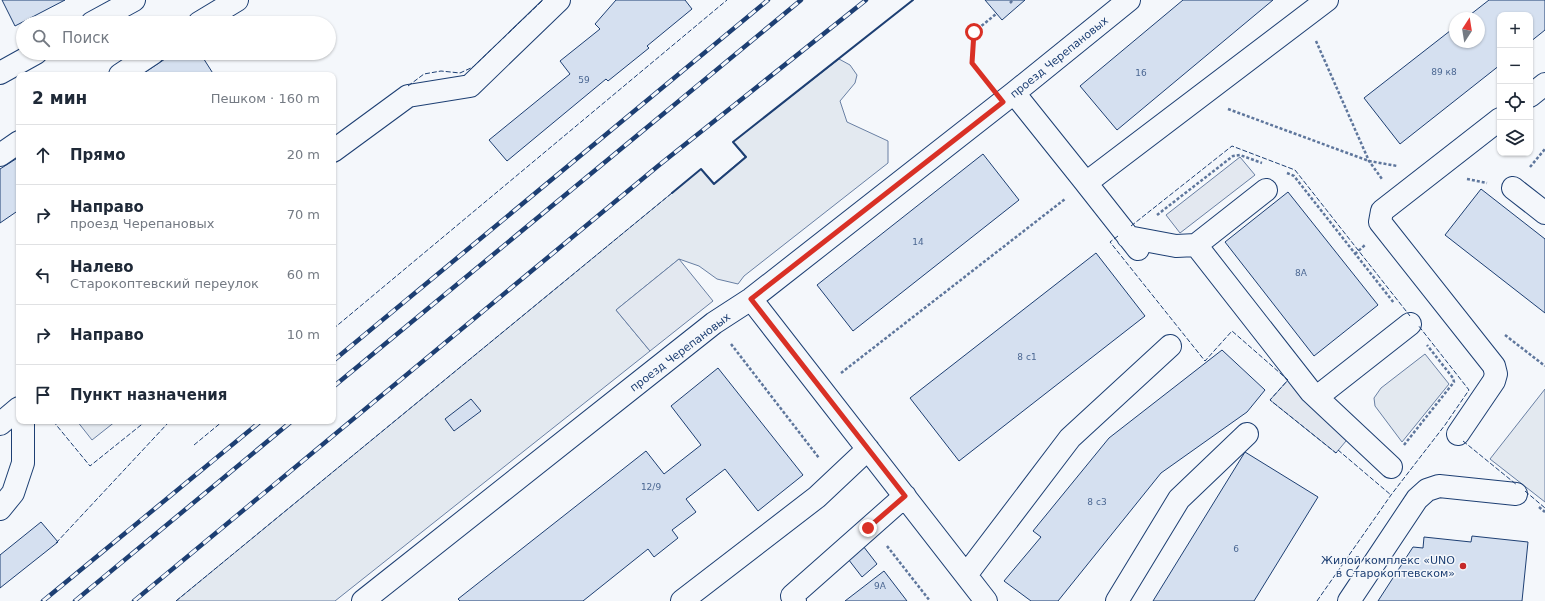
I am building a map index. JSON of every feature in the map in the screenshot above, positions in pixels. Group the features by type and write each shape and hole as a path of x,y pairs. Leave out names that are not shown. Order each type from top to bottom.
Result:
{"street":[{"path":"105,16 134,0"},
{"path":"211,16 237,0"},
{"path":"336,149 408,96 470,86 559,0"},
{"name":"проезд Черепановых","path":"363,601 714,322 751,299 1009,98 1129,0"},
{"path":"1086,183 1327,0"},
{"path":"0,73 23,60"},
{"path":"125,72 143,60"},
{"path":"1533,94 1545,84"},
{"path":"1009,98 1086,183 1133,243 1176,246 1196,245 1266,190"},
{"path":"1458,434 1494,381 1496,374 1494,366 1380,222 1382,211 1499,120"},
{"path":"0,155 16,144"},
{"path":"1513,188 1545,213"},
{"path":"1196,245 1317,397 1389,466"},
{"path":"751,299 986,601"},
{"path":"1317,397 1410,324"},
{"path":"966,575 1070,438 1170,346"},
{"path":"0,424 16,411"},
{"path":"0,509 13,493 23,463 23,424"},
{"path":"1117,601 1179,499 1247,434"},
{"path":"682,601 817,497 868,449"},
{"path":"1349,601 1417,499 1426,490 1439,486 1516,494"},
{"path":"795,601 792,596 905,496"}],"path":[{"path":"1010,3 1013,0"},
{"path":"996,14 974,32 972,63 1009,98"},
{"path":"1305,17 1369,161"},
{"path":"1188,106 1214,104 1369,161 1513,188"},
{"path":"1133,243 1233,156 1240,155 1267,165"},
{"path":"1281,170 1294,176 1453,378 1454,382 1389,466"},
{"path":"821,389 1086,183"},
{"path":"1355,254 1359,251"}],"shaded area":[{"path":"839,59 850,65 857,75 855,83 840,101 847,122 888,141 888,163 744,276 738,284 717,279 699,266 679,259 616,310 650,351 335,601 176,601 701,169 714,183 745,157 733,142"},
{"path":"1240,157 1255,175 1180,233 1166,215"},
{"path":"679,259 713,301 650,351 616,310"},
{"path":"1425,354 1449,384 1402,442 1375,406 1374,398 1381,388"},
{"path":"1288,380 1351,435 1336,453 1270,400"},
{"path":"1545,389 1545,502 1490,459"},
{"path":"79,424 112,424 92,440"}],"building":[{"path":"2,0 65,0 34,16 16,16 15,26"},
{"path":"616,0 685,0 692,9 647,46 649,48 608,81 606,79 507,161 489,140 570,74 560,61 600,29 595,24"},
{"path":"985,0 1025,0 1002,20"},
{"path":"1183,0 1273,0 1117,130 1080,86"},
{"path":"1489,0 1545,0 1545,30 1533,40 1533,12 1497,12 1497,67 1400,144 1364,98 1449,32 1449,48 1485,48 1485,12 1474,12"},
{"path":"164,60 204,60 212,72 146,72"},
{"path":"983,154 1019,200 853,331 817,285"},
{"path":"16,159 16,212 0,223 0,169"},
{"path":"1481,189 1545,239 1545,313 1445,235"},
{"path":"1288,192 1378,305 1314,356 1225,242"},
{"path":"1096,253 1145,316 959,461 910,398"},
{"path":"1222,350 1265,390 1247,412 1161,473 1058,601 1031,601 1004,581 1041,537 1033,531 1109,438"},
{"path":"718,368 803,475 758,511 725,469 686,499 696,512 672,530 678,538 654,557 648,549 583,601 460,601 458,599 646,451 664,474 701,445 671,406"},
{"path":"471,399 481,411 454,431 445,419"},
{"path":"1245,452 1318,497 1254,601 1153,601"},
{"path":"41,522 58,542 0,588 0,555"},
{"name":"Жилой комплекс «UNO в Старокоптевском»","path":"1472,536 1528,542 1522,601 1378,601 1413,547 1423,548 1424,537 1471,542"},
{"path":"860,542 877,564 862,577 845,555"},
{"path":"884,571 907,601 845,601"}],"railway":[{"path":"336,359 768,0"},
{"path":"336,385 801,0"},
{"path":"134,601 658,166 866,0"},
{"path":"43,601 257,424"},
{"path":"75,601 288,424"}],"fence":[{"path":"408,86 424,74 441,71 460,73 473,67 543,0"},
{"path":"336,326 727,0"},
{"path":"1131,226 1232,146 1295,170 1410,316"},
{"path":"176,601 672,193"},
{"path":"1118,236 1110,242 1205,361 1232,331 1288,380 1270,400 1336,453 1338,450 1391,495"},
{"path":"1317,601 1391,495 1445,425 1469,390 1418,325"},
{"path":"55,424 90,466 142,424"},
{"path":"56,543 167,424"},
{"path":"194,445 219,424"},
{"path":"1463,441 1517,485"},
{"path":"1525,491 1545,508"}],"wall":[{"path":"672,193 701,169 714,184 746,157 733,142 913,0"}],"place":[{"name":"Жилой комплекс «UNO в Старокоптевском»","path":"1463,566"}],"route":[{"path":"868,528 905,496 751,299 1003,102 972,63 974,32"}]}
